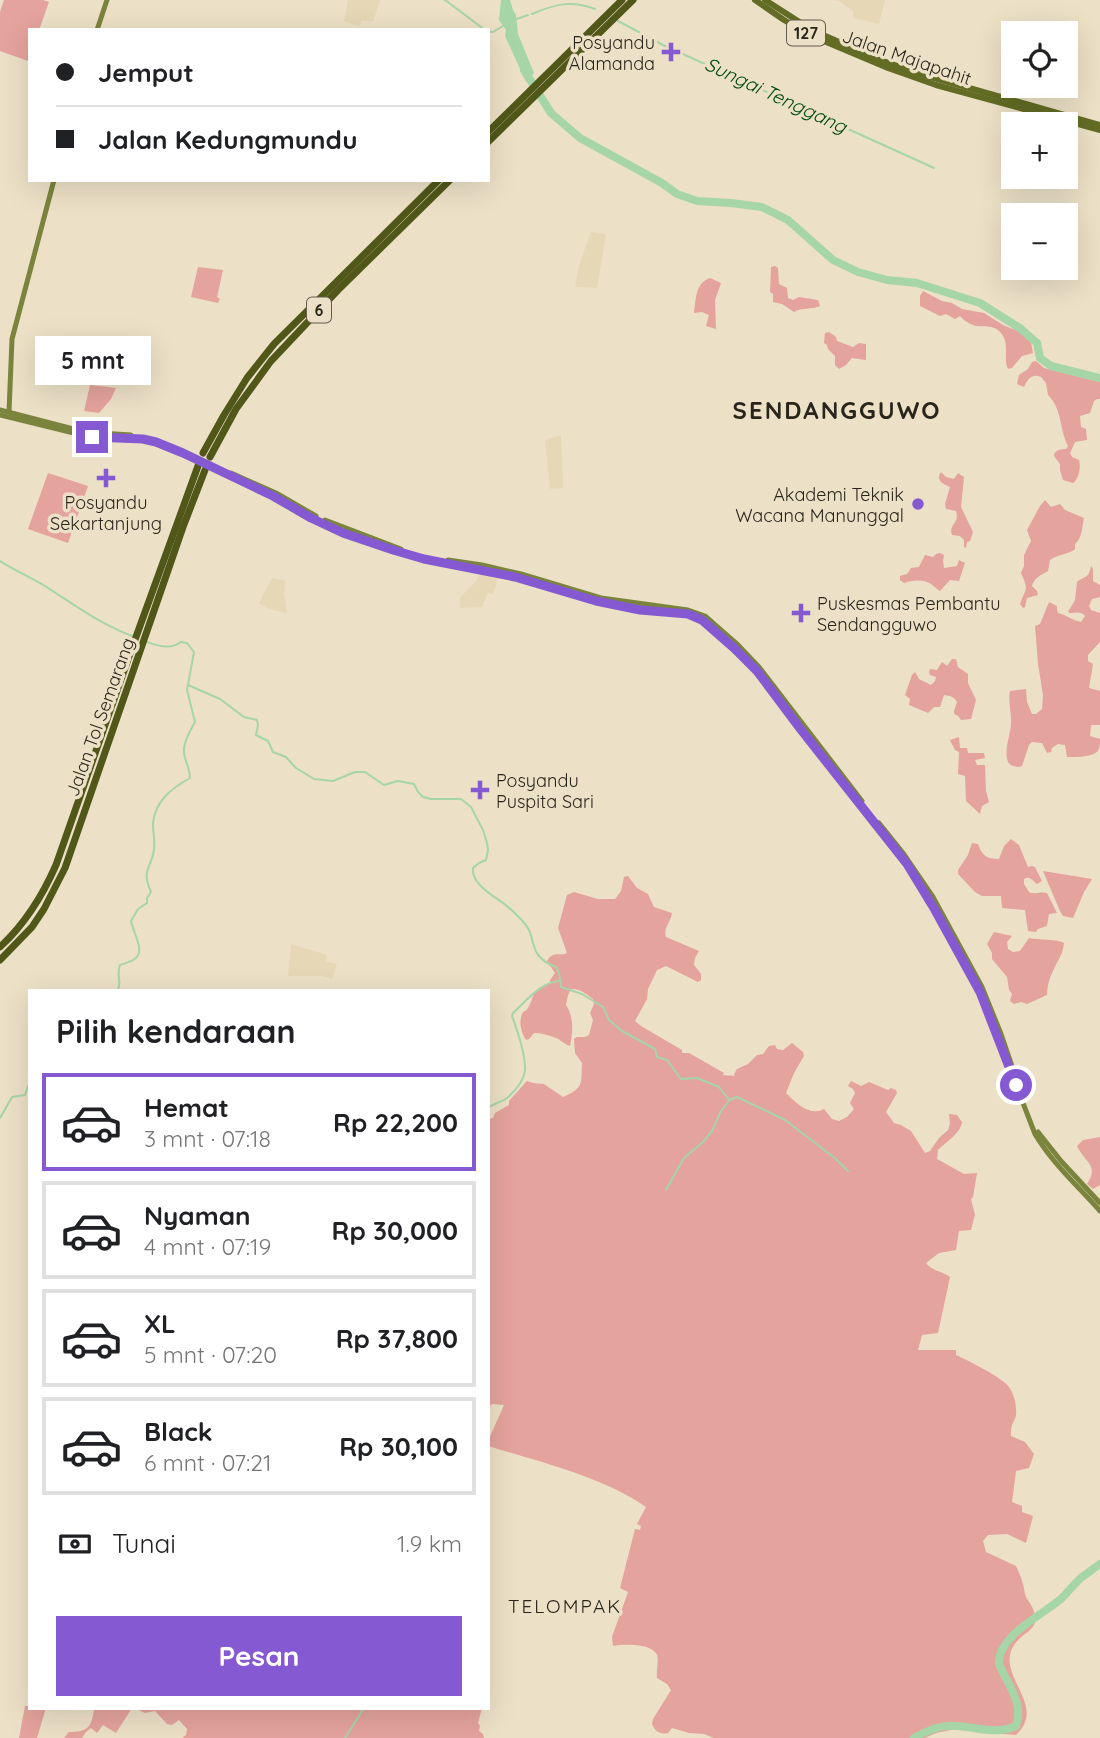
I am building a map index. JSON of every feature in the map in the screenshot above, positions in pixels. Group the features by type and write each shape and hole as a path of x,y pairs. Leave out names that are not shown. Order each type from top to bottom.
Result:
{"highway":[{"path":"557,70 622,0"},
{"path":"490,140 519,107 633,0"},
{"path":"490,130 519,107"},
{"name":"6","path":"437,182 274,344 223,415 207,455 246,394 278,352 448,182"},
{"name":"Jalan Tol Semarang","path":"0,947 32,912 52,875 132,648 201,468 149,629 56,888 32,927 0,960"}],"main road":[{"path":"98,28 107,0"},
{"name":"Jalan Majapahit","path":"755,0 826,43 888,68 1100,128"},
{"name":"Jalan Majapahit","path":"765,0 812,30 869,56 985,95"},
{"path":"9,415 11,343 53,182"},
{"path":"0,412 85,432 153,437 276,493 321,519 399,548 434,558 482,565 601,598 701,614 753,660 784,704 903,853 933,897 982,987 1002,1034 1032,1128 1043,1147 1100,1211"},
{"path":"1017,1085 1038,1132 1100,1203"}],"shaded area":[{"path":"4,0 49,2 40,28 28,28 28,61 0,51 0,12"},
{"path":"348,0 380,0 373,22 362,20 359,26 344,21"},
{"path":"501,0 510,0 516,15 518,34 534,73 526,82 505,36 506,30 499,20"},
{"path":"833,0 885,0 879,24 853,18 853,11"},
{"path":"591,232 606,234 597,288 575,287 579,265"},
{"path":"198,267 223,270 218,303 191,297"},
{"path":"771,267 778,268 779,284 787,288 788,298 818,300 820,306 794,312 773,302 773,294 770,292"},
{"path":"710,278 721,283 715,300 716,329 706,326 709,315 694,313 699,288"},
{"path":"923,291 962,309 984,313 1027,335 1033,353 1022,356 1008,369 1005,340 1000,332 993,327 973,325 960,316 955,319 946,314 940,316 920,306"},
{"path":"829,332 837,341 853,347 859,343 866,344 866,360 852,358 839,369 835,365 835,356 824,343 825,333"},
{"path":"1036,361 1044,368 1100,382 1100,399 1094,401 1090,413 1080,416 1081,427 1086,429 1087,440 1075,442 1070,453 1080,463 1078,476 1073,483 1063,480 1060,464 1054,456 1056,451 1068,446 1059,413 1048,395 1046,383 1041,377 1035,376 1028,380 1024,387 1017,384 1019,375"},
{"path":"90,385 116,388 99,413 84,411"},
{"path":"561,435 563,488 550,489 545,440"},
{"path":"941,472 954,479 958,473 964,477 961,507 973,532 966,548 960,536 952,535 957,515 956,511 946,509 950,487 940,480"},
{"path":"48,473 88,486 68,543 28,529"},
{"path":"1045,500 1051,507 1060,504 1065,510 1084,518 1082,529 1075,549 1050,560 1048,571 1034,581 1032,586 1038,595 1027,598 1023,608 1020,604 1026,586 1021,573 1024,555 1031,541 1027,530"},
{"path":"940,553 944,555 944,568 957,566 959,560 965,563 959,581 950,580 940,591 925,581 904,583 900,580 900,576 907,574 911,568 919,567 925,555 933,557"},
{"path":"1091,566 1093,581 1100,585 1100,597 1092,599 1089,606 1091,610 1100,613 1100,642 1088,655 1088,661 1093,664 1089,688 1100,691 1100,725 1091,725 1090,736 1100,739 1099,750 1089,756 1067,757 1065,745 1058,744 1047,753 1042,743 1032,742 1022,766 1012,766 1008,762 1006,752 1011,725 1010,691 1026,689 1032,714 1042,709 1043,695 1035,626 1040,624 1049,602 1057,606 1058,613 1081,622 1085,616 1083,614 1068,612 1075,600 1077,582 1088,575"},
{"path":"481,573 498,578 493,594 488,593 482,607 460,608 460,598"},
{"path":"272,578 285,581 287,613 269,609 259,603"},
{"path":"952,659 956,659 958,667 968,674 968,683 976,700 971,719 961,720 954,714 957,702 949,696 944,695 940,707 934,707 928,713 909,705 910,699 905,695 912,675 915,672 919,679 931,685 936,677 930,675 930,669 937,670 942,662 947,666"},
{"path":"959,737 960,748 967,748 968,753 984,753 985,758 975,760 977,765 985,765 989,802 982,806 980,814 966,801 965,776 958,774 959,752 950,740"},
{"path":"1011,839 1019,845 1028,867 1035,867 1042,881 1037,884 1026,878 1024,884 1031,893 1047,893 1057,913 1049,914 1047,926 1036,932 1028,931 1025,910 1002,908 1001,896 982,896 958,874 972,843 978,844 986,856 999,859 1004,846"},
{"path":"1043,871 1092,879 1073,918 1063,916"},
{"path":"628,876 637,888 648,894 654,907 672,913 666,937 699,951 694,965 701,974 701,980 698,982 666,966 657,970 648,989 647,999 635,1021 641,1026 682,1050 682,1053 689,1053 724,1073 723,1075 735,1076 737,1069 748,1064 757,1055 763,1054 769,1046 775,1045 777,1049 783,1050 792,1043 804,1056 786,1093 794,1101 808,1110 824,1109 832,1119 839,1121 854,1109 850,1103 855,1093 848,1086 851,1081 861,1086 869,1082 888,1090 891,1088 897,1093 886,1112 894,1123 911,1131 925,1153 930,1151 948,1130 949,1114 957,1115 962,1122 956,1134 938,1150 937,1159 964,1174 977,1173 971,1199 975,1215 971,1230 959,1231 956,1250 939,1253 926,1263 950,1277 938,1333 922,1335 918,1350 956,1350 956,1355 1005,1383 1012,1393 1016,1408 1011,1436 1025,1442 1034,1454 1029,1468 1016,1471 1012,1502 1022,1506 1022,1512 1033,1516 1026,1543 1007,1534 988,1535 983,1541 986,1552 1016,1566 1035,1615 1034,1626 1015,1644 1010,1655 1010,1665 1026,1705 1027,1715 1024,1725 1016,1735 956,1729 925,1738 714,1738 672,1728 668,1733 658,1732 652,1724 653,1719 671,1690 657,1678 657,1655 644,1646 613,1646 612,1637 628,1592 620,1588 635,1529 640,1530 641,1526 637,1524 646,1507 590,1478 490,1447 490,1436 504,1405 490,1406 490,1119 509,1105 509,1101 527,1081 544,1084 563,1097 578,1088 582,1063 575,1053 574,1039 589,1035 593,1020 590,1013 593,999 575,989 571,989 568,995 566,1005 572,1025 570,1046 539,1033 534,1033 526,1040 521,1019 534,993 550,983 555,973 547,961 554,955 567,953 558,928 567,895 574,892 598,899 615,899 621,891 624,877"},
{"path":"994,932 1012,936 1007,942 1008,949 1013,952 1020,951 1029,938 1064,943 1049,980 1047,995 1027,1004 1014,1004 1010,1001 1012,994 1007,977 992,959 987,944"},
{"path":"291,944 327,955 326,961 337,964 332,979 322,976 288,976"},
{"path":"1100,1137 1100,1185 1093,1189 1087,1184 1092,1172 1090,1164 1077,1146 1083,1140"},
{"path":"25,1706 28,1706 28,1710 45,1710 37,1738 19,1738"},
{"path":"94,1710 131,1710 116,1733 103,1725 97,1733 91,1728 82,1738 64,1738 69,1732 85,1729 92,1720"},
{"path":"138,1710 481,1710 478,1723 484,1738 182,1738 187,1729 179,1720 172,1725 167,1724 155,1711 145,1713"}],"waterway":[{"path":"445,0 482,28"},
{"path":"532,14 563,4 595,9"},
{"path":"517,19 528,15"},
{"name":"Sungai Tenggang","path":"618,21 663,45 934,168"},
{"path":"490,32 503,26"},
{"path":"524,70 551,113 580,138 677,194 697,201 762,207 788,220 833,260 858,272 887,280 917,283 980,303 1021,329 1037,343 1040,358 1051,366 1100,378"},
{"path":"0,561 98,620 132,636"},
{"path":"118,989 120,965 134,960 139,954 139,945 131,921 138,909 147,903 151,892 147,874 154,850 154,815 166,796 190,778 184,751 195,722 187,690 194,652 187,643 164,646 147,642"},
{"path":"188,685 220,699 244,717 257,720 256,735 268,741 273,752 286,757 296,768 314,779 333,781 355,772 365,772 384,785 398,781 414,784 423,797 461,799 471,807 487,843 486,860 473,868 476,880 525,924 537,953 544,961 557,968 561,987 582,994 603,1007 609,1020 622,1031 655,1049 657,1057 667,1060 681,1079 697,1078 719,1087 729,1100 737,1097 785,1120 848,1171"},
{"path":"490,1107 510,1095 519,1085 525,1070 513,1013 540,988 559,981"},
{"path":"0,1118 12,1097 25,1095 28,1087"},
{"path":"666,1190 684,1158 712,1131 729,1101"},
{"path":"914,1738 945,1726 994,1730 1016,1726 1017,1702 999,1664 1005,1644 1023,1626 1062,1598 1082,1577 1100,1564"},
{"path":"345,1738 363,1710"}],"place":[{"name":"Posyandu Alamanda","path":"671,52"},
{"name":"Posyandu Sekartanjung","path":"106,478"},
{"name":"Akademi Teknik Wacana Manunggal","path":"918,504"},
{"name":"Puskesmas Pembantu Sendangguwo","path":"801,613"},
{"name":"Posyandu Puspita Sari","path":"480,790"}],"district":[{"name":"SENDANGGUWO","path":"837,410"},
{"name":"TELOMPAK","path":"565,1606"}],"route":[{"path":"92,437 156,442 273,496 343,533 393,550 515,577 596,601 640,610 688,614 702,620 757,671 907,864 980,992 1016,1085"}]}
